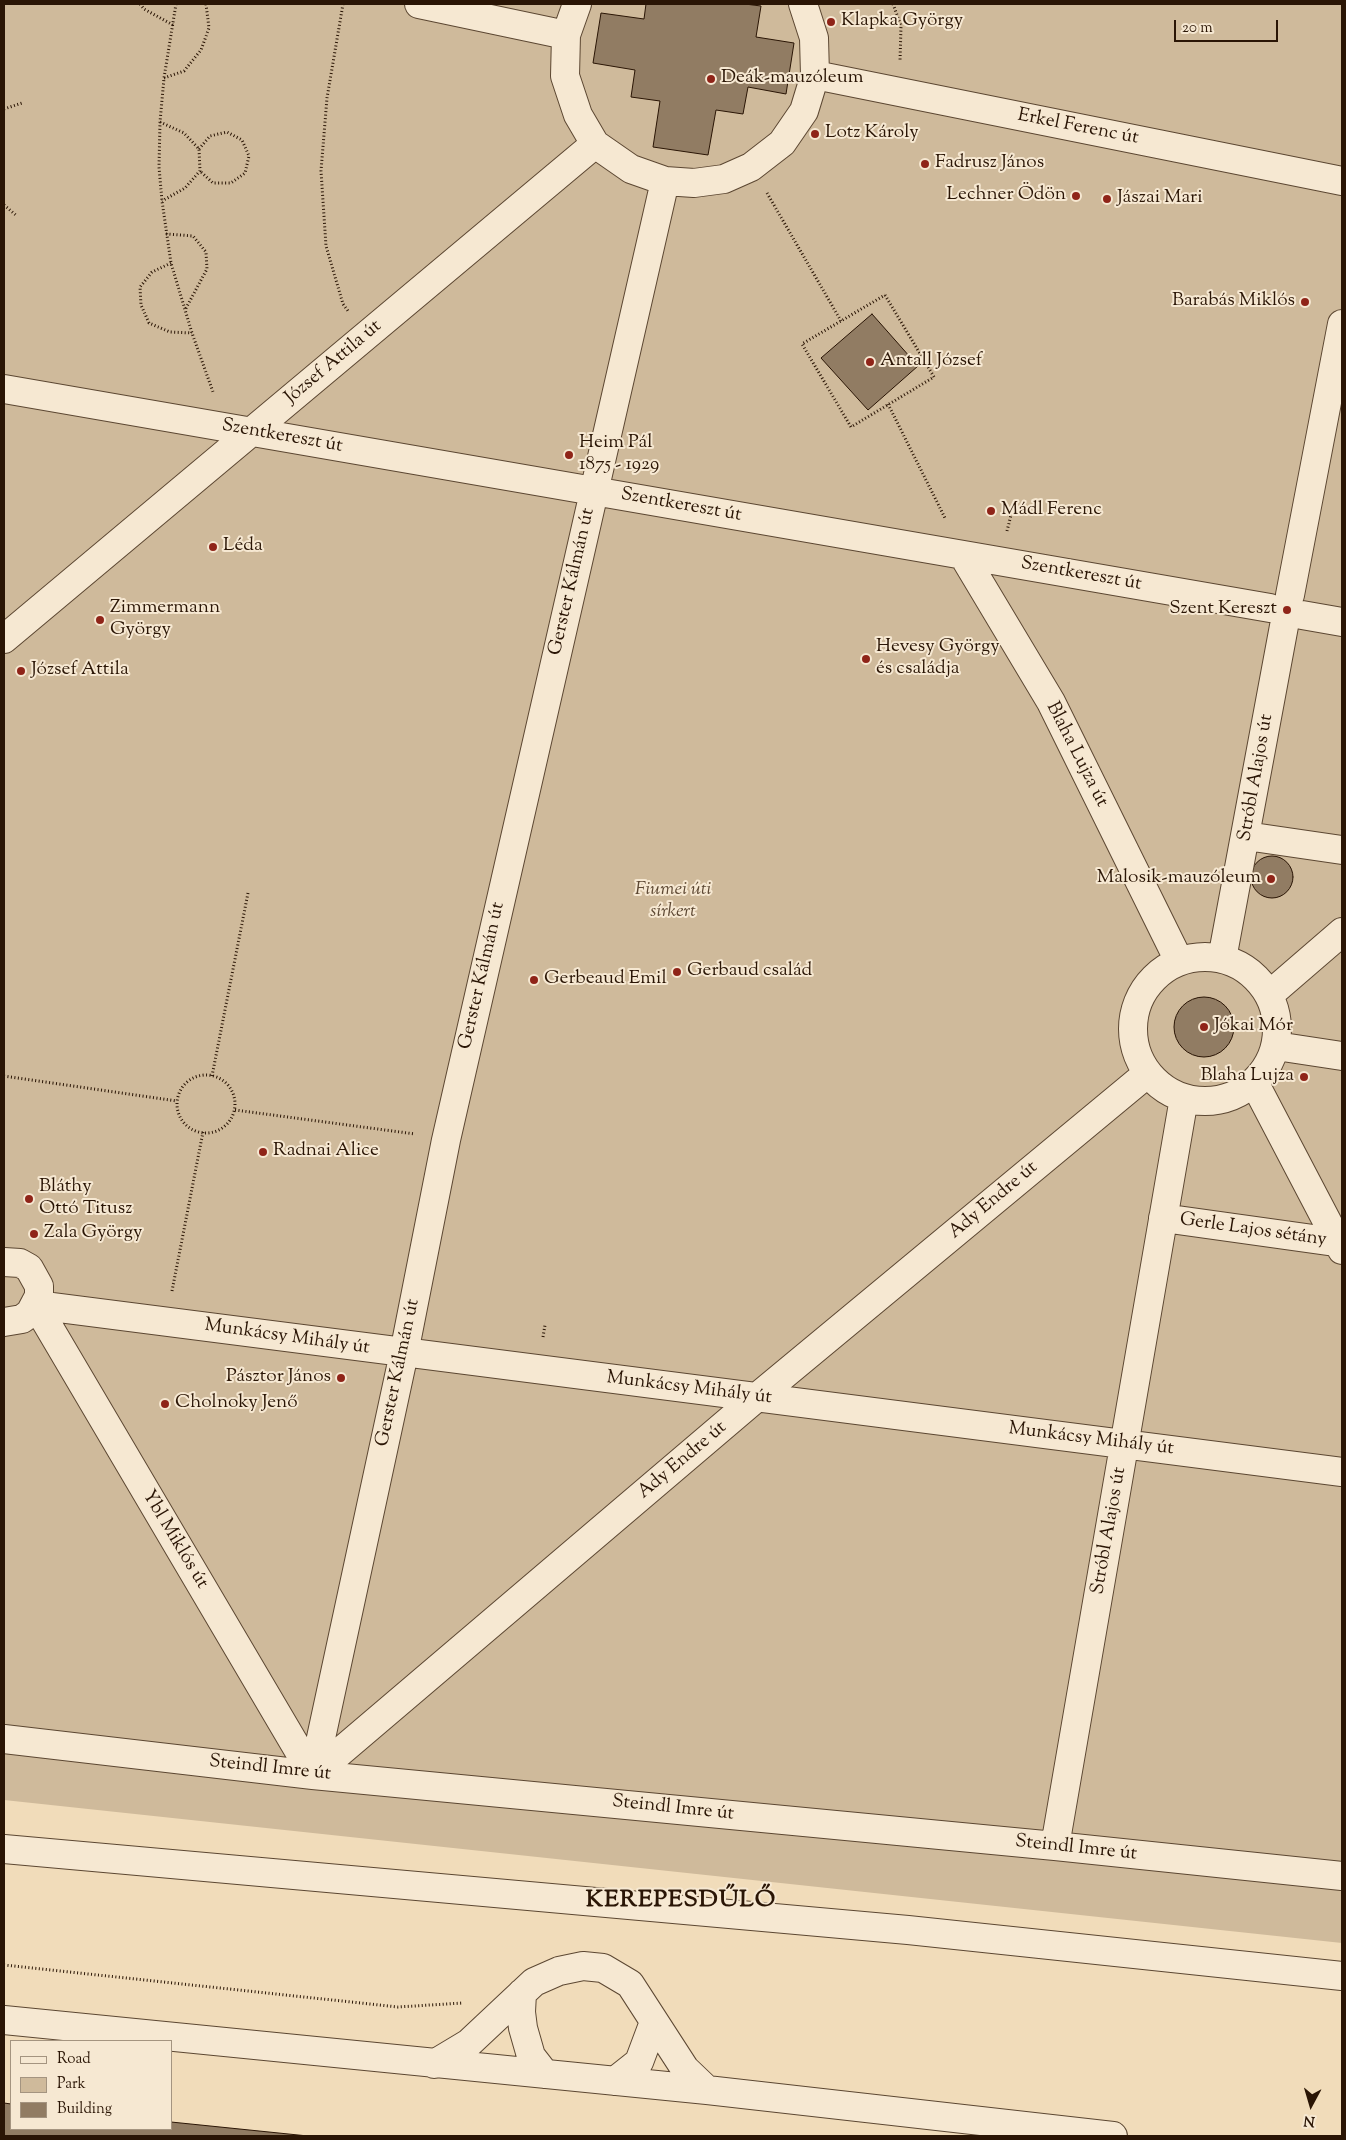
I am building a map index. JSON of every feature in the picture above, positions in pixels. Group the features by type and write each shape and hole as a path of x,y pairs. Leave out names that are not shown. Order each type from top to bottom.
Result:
{"lane":[{"path":"420,4 566,35"},
{"path":"577,4 566,35 565,76 578,115 595,144 631,169 664,180 694,183 724,179 751,167 782,143 804,111 815,75 814,38 803,4"},
{"name":"Erkel Ferenc út","path":"815,75 1342,181"},
{"name":"József Attila út","path":"4,639 595,144"},
{"name":"Gerster Kálmán út","path":"313,1775 404,1353 446,1140 664,180"},
{"name":"Stróbl Alajos út","path":"1222,959 1286,611 1342,324"},
{"name":"Szentkereszt út","path":"4,389 1342,622"},
{"name":"Blaha Lujza út","path":"963,555 1050,702 1179,961"},
{"path":"1246,836 1342,850"},
{"path":"1269,995 1342,932"},
{"path":"1200,957 1222,959 1241,966 1257,979 1269,995 1276,1011 1278,1029 1276,1046 1268,1066 1254,1082 1239,1093 1221,1100 1202,1102 1184,1098 1164,1088 1148,1073 1138,1057 1134,1040 1133,1021 1138,1002 1148,985 1162,971 1179,961 1200,957"},
{"path":"1276,1046 1342,1056"},
{"name":"Ady Endre út","path":"313,1775 756,1398 1148,1073"},
{"path":"1254,1082 1341,1245"},
{"name":"Stróbl Alajos út","path":"1055,1846 1184,1098"},
{"name":"Gerle Lajos sétány","path":"1163,1218 1341,1245"},
{"path":"4,1262 20,1263 29,1268 39,1286 36,1305 22,1319 4,1322"},
{"name":"Munkácsy Mihály út","path":"36,1305 1342,1472"},
{"name":"Ybl Miklós út","path":"36,1305 313,1775"},
{"name":"Steindl Imre út","path":"4,1739 313,1775 1055,1846 1342,1876"},
{"path":"4,1849 908,1930 1342,1976"},
{"path":"434,2064 469,2043 534,1982 559,1970 583,1966 603,1968 630,1984 685,2069 707,2090"},
{"path":"522,1993 521,2012 531,2056 545,2074"},
{"path":"4,2020 707,2090 1113,2136"},
{"path":"615,2081 639,2062 654,2022"}],"path":[{"path":"140,4 144,9 173,25"},
{"path":"176,4 164,78 160,122 159,167 171,263 192,333 214,389 211,425"},
{"path":"164,78 184,71 201,50 209,28 206,4"},
{"path":"343,4 327,98 321,171 326,246 343,304 367,335"},
{"path":"893,4 901,26 900,92"},
{"path":"4,109 22,102"},
{"path":"160,122 184,133 199,149 200,171 185,188 162,201"},
{"path":"199,149 210,136 227,132 242,140 249,156 245,173 230,183 213,183 200,171"},
{"path":"751,167 841,321"},
{"path":"4,205 17,216"},
{"path":"166,234 193,236 206,252 206,269 185,311"},
{"path":"171,263 152,272 140,287 141,305 149,323 170,332 192,333"},
{"path":"885,295 934,377 851,427 802,344 841,321 885,295"},
{"path":"888,404 963,555"},
{"path":"212,1076 248,892"},
{"path":"4,1076 177,1101"},
{"path":"200,1076 212,1076 226,1082 232,1091 235,1110 225,1126 217,1131 203,1132 189,1128 182,1122 178,1113 177,1101 183,1086 190,1079 200,1076"},
{"path":"235,1110 436,1137 446,1140"},
{"path":"167,1322 203,1132"},
{"path":"4,1965 398,2007 484,2003 500,2014"}],"green space":[{"name":"Fiumei úti sírkert","path":"4,4 1342,4 1342,1943 4,1800"}],"building":[{"name":"Deák-mauzóleum","path":"646,4 745,4 761,6 756,37 794,43 786,94 748,87 743,114 716,110 708,155 653,147 660,101 631,97 635,70 593,63 601,13 644,19"},
{"name":"Antall József","path":"872,314 918,366 868,410 821,358"},
{"name":"Malosik-mauzóleum","path":"1276,856 1284,859 1290,865 1293,877 1290,889 1284,895 1268,898 1260,895 1254,889 1251,873 1254,865 1260,859"},
{"name":"Jókai Mór","path":"1204,997 1221,1002 1229,1010 1234,1027 1229,1044 1221,1052 1204,1057 1187,1052 1179,1044 1174,1027 1179,1010 1187,1002"},
{"path":"4,2103 10,2104 10,2130 172,2130 172,2122 308,2136 4,2136"}],"place":[{"name":"Klapka György","path":"831,22"},
{"name":"Deák-mauzóleum","path":"711,79"},
{"name":"Lotz Károly","path":"815,134"},
{"name":"Fadrusz János","path":"925,164"},
{"name":"Lechner Ödön","path":"1076,196"},
{"name":"Jászai Mari","path":"1107,199"},
{"name":"Barabás Miklós","path":"1305,302"},
{"name":"Antall József","path":"870,362"},
{"name":"Heim Pál 1875 - 1929","path":"569,455"},
{"name":"Mádl Ferenc","path":"991,511"},
{"name":"Léda","path":"213,547"},
{"name":"Szent Kereszt","path":"1287,610"},
{"name":"Zimmermann György","path":"100,620"},
{"name":"Hevesy György és családja","path":"866,659"},
{"name":"József Attila","path":"21,671"},
{"name":"Malosik-mauzóleum","path":"1271,879"},
{"name":"Gerbaud család","path":"677,972"},
{"name":"Gerbeaud Emil","path":"534,980"},
{"name":"Jókai Mór","path":"1204,1027"},
{"name":"Blaha Lujza","path":"1304,1077"},
{"name":"Radnai Alice","path":"263,1152"},
{"name":"Bláthy Ottó Titusz","path":"29,1199"},
{"name":"Zala György","path":"34,1234"},
{"name":"Pásztor János","path":"341,1378"},
{"name":"Cholnoky Jenő","path":"165,1404"}],"district":[{"name":"KEREPESDŰLŐ","path":"681,1902"}]}
